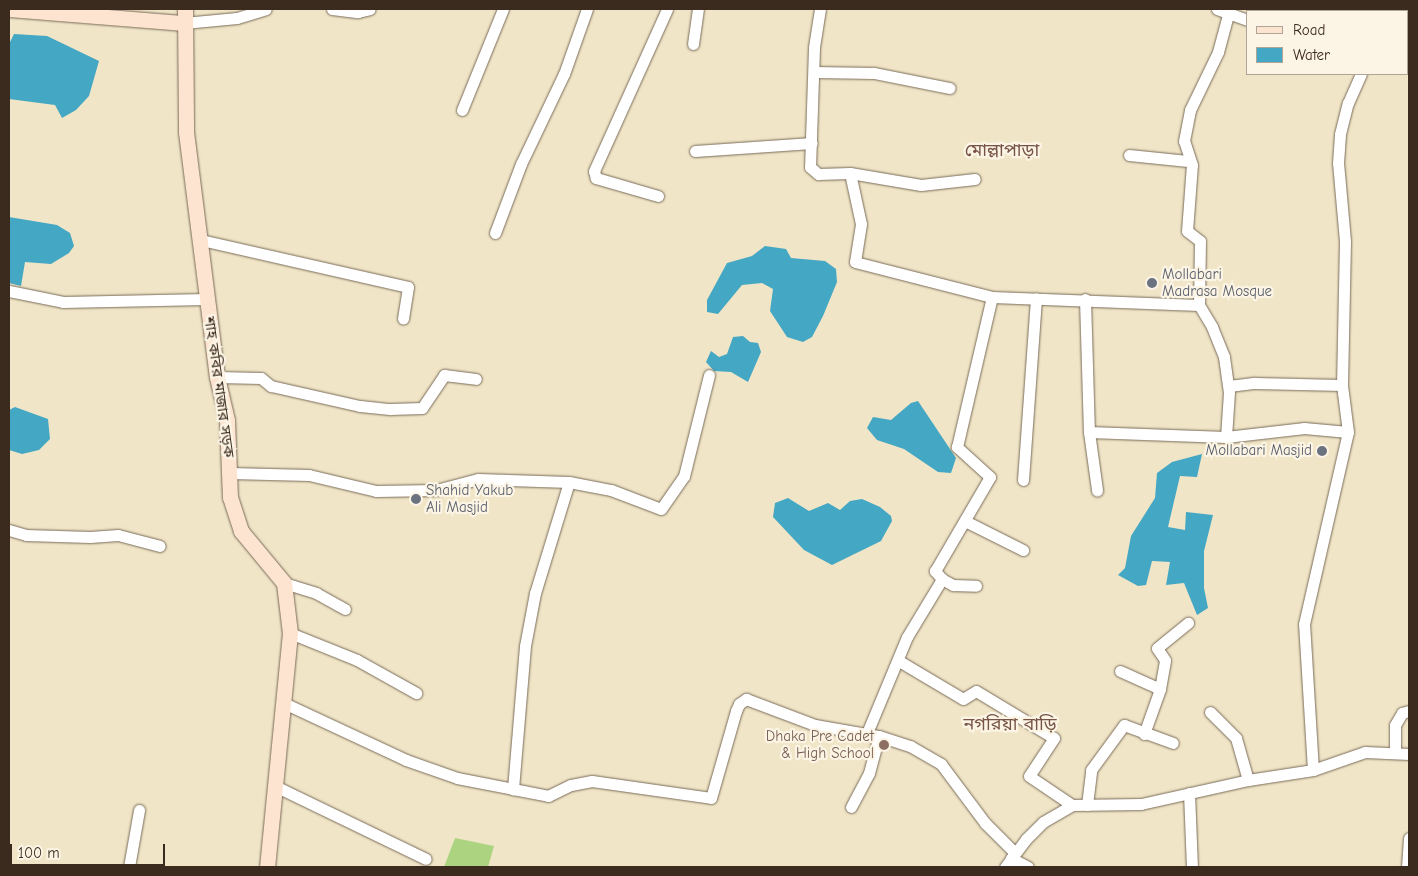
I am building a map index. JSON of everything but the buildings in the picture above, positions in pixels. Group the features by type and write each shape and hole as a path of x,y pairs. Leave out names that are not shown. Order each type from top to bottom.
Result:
{"main road":[{"path":"9,9 185,16"},
{"name":"শাহ কবির মাজার সড়ক","path":"185,16 186,132 217,377 227,420 230,497 241,531 284,583"},
{"path":"267,867 286,704 290,633 284,583"}],"street":[{"path":"185,16 237,18 266,9"},
{"path":"332,9 358,12 370,9"},
{"path":"462,110 503,9"},
{"path":"494,233 521,164 564,74 587,9"},
{"path":"658,196 596,178 594,170 667,9"},
{"path":"693,44 698,9"},
{"path":"820,9 814,48 815,72 810,168 813,172 850,173 921,185 974,179"},
{"path":"1217,9 1246,20"},
{"path":"1226,437 1229,386 1224,357 1212,326 1199,305 1200,241 1186,231 1192,165 1188,160 1184,141 1187,121 1218,52 1228,14"},
{"path":"815,72 874,73 950,88"},
{"path":"1313,770 1304,624 1348,432 1342,385 1346,278 1338,163 1340,134 1348,103 1361,75"},
{"path":"696,151 812,143"},
{"path":"1129,155 1188,160"},
{"path":"850,173 861,224 855,262 992,297 1084,299 1199,305"},
{"path":"201,240 408,287 403,319"},
{"path":"9,291 63,302 206,299"},
{"path":"976,586 953,585 942,580 936,571 990,476 957,447 992,297"},
{"path":"1023,480 1036,298"},
{"path":"1084,299 1088,432 1097,490"},
{"path":"217,377 261,378 271,386 360,406 390,409 422,408 444,375 476,379"},
{"path":"230,473 309,475 376,491 436,490 478,479 569,482 611,490 661,509 684,476 709,375"},
{"path":"1229,386 1255,383 1342,385"},
{"path":"1088,432 1226,437 1304,428 1333,428 1348,432"},
{"path":"513,790 525,646 535,593 569,482"},
{"path":"964,521 1023,550"},
{"path":"9,530 53,536 118,535 160,546"},
{"path":"867,733 882,691 899,661 907,637 942,580"},
{"path":"284,583 316,593 346,609"},
{"path":"1144,734 1160,689 1165,660 1157,648 1188,623"},
{"path":"290,633 357,660 416,693"},
{"path":"899,661 963,699 976,691 1054,738 1029,776 1072,805"},
{"path":"1120,670 1160,689"},
{"path":"286,704 406,760 457,778 548,796 571,785 592,780 711,798 736,711 739,704 746,699 815,725 880,736 910,746 941,764 1010,859 1028,867"},
{"path":"1395,753 1395,725 1402,713 1409,711"},
{"path":"1210,712 1236,738 1248,780"},
{"path":"1087,805 1092,770 1124,725 1144,734 1173,743"},
{"path":"851,807 869,773 880,736"},
{"path":"1010,859 1044,822 1072,805 1141,804 1248,780 1313,770 1365,752 1409,754"},
{"path":"277,787 426,859"},
{"path":"1189,793 1192,867"},
{"path":"129,867 139,810"},
{"path":"1407,867 1409,838"}],"green space":[{"path":"455,838 494,846 488,867 444,867"}],"water":[{"path":"14,34 47,36 99,61 89,96 76,110 62,118 55,105 9,99 9,44"},
{"path":"9,217 57,225 70,233 74,246 69,253 51,264 25,262 21,286 9,283"},
{"path":"765,246 786,249 791,258 825,261 836,269 837,282 823,316 812,337 803,342 787,337 770,311 773,289 762,283 742,285 718,314 707,312 707,300 727,263 752,256"},
{"path":"743,336 750,342 758,343 761,352 748,382 731,372 714,371 706,362 711,351 719,357 727,354 733,337"},
{"path":"918,401 956,458 951,473 938,472 904,449 877,440 867,428 873,417 891,420 911,403"},
{"path":"15,407 48,419 50,439 39,450 22,454 9,450 9,410"},
{"path":"1202,454 1197,477 1180,476 1168,527 1185,530 1186,512 1213,515 1204,551 1204,588 1208,608 1197,615 1184,583 1166,585 1170,562 1152,561 1146,585 1138,586 1118,575 1125,568 1131,536 1155,498 1157,473 1172,462"},
{"path":"788,498 809,511 828,503 840,510 850,501 862,499 880,507 891,516 892,521 881,541 832,565 804,550 773,517 775,503"}],"place":[{"name":"Mollabari Madrasa Mosque","path":"1152,283"},
{"name":"Mollabari Masjid","path":"1322,451"},
{"name":"Shahid Yakub Ali Masjid","path":"416,499"},
{"name":"Dhaka Pre Cadet & High School","path":"884,745"}],"district":[{"name":"মোল্লাপাড়া","path":"1002,151"},
{"name":"নগরিয়া বাড়ি","path":"1010,725"}]}
